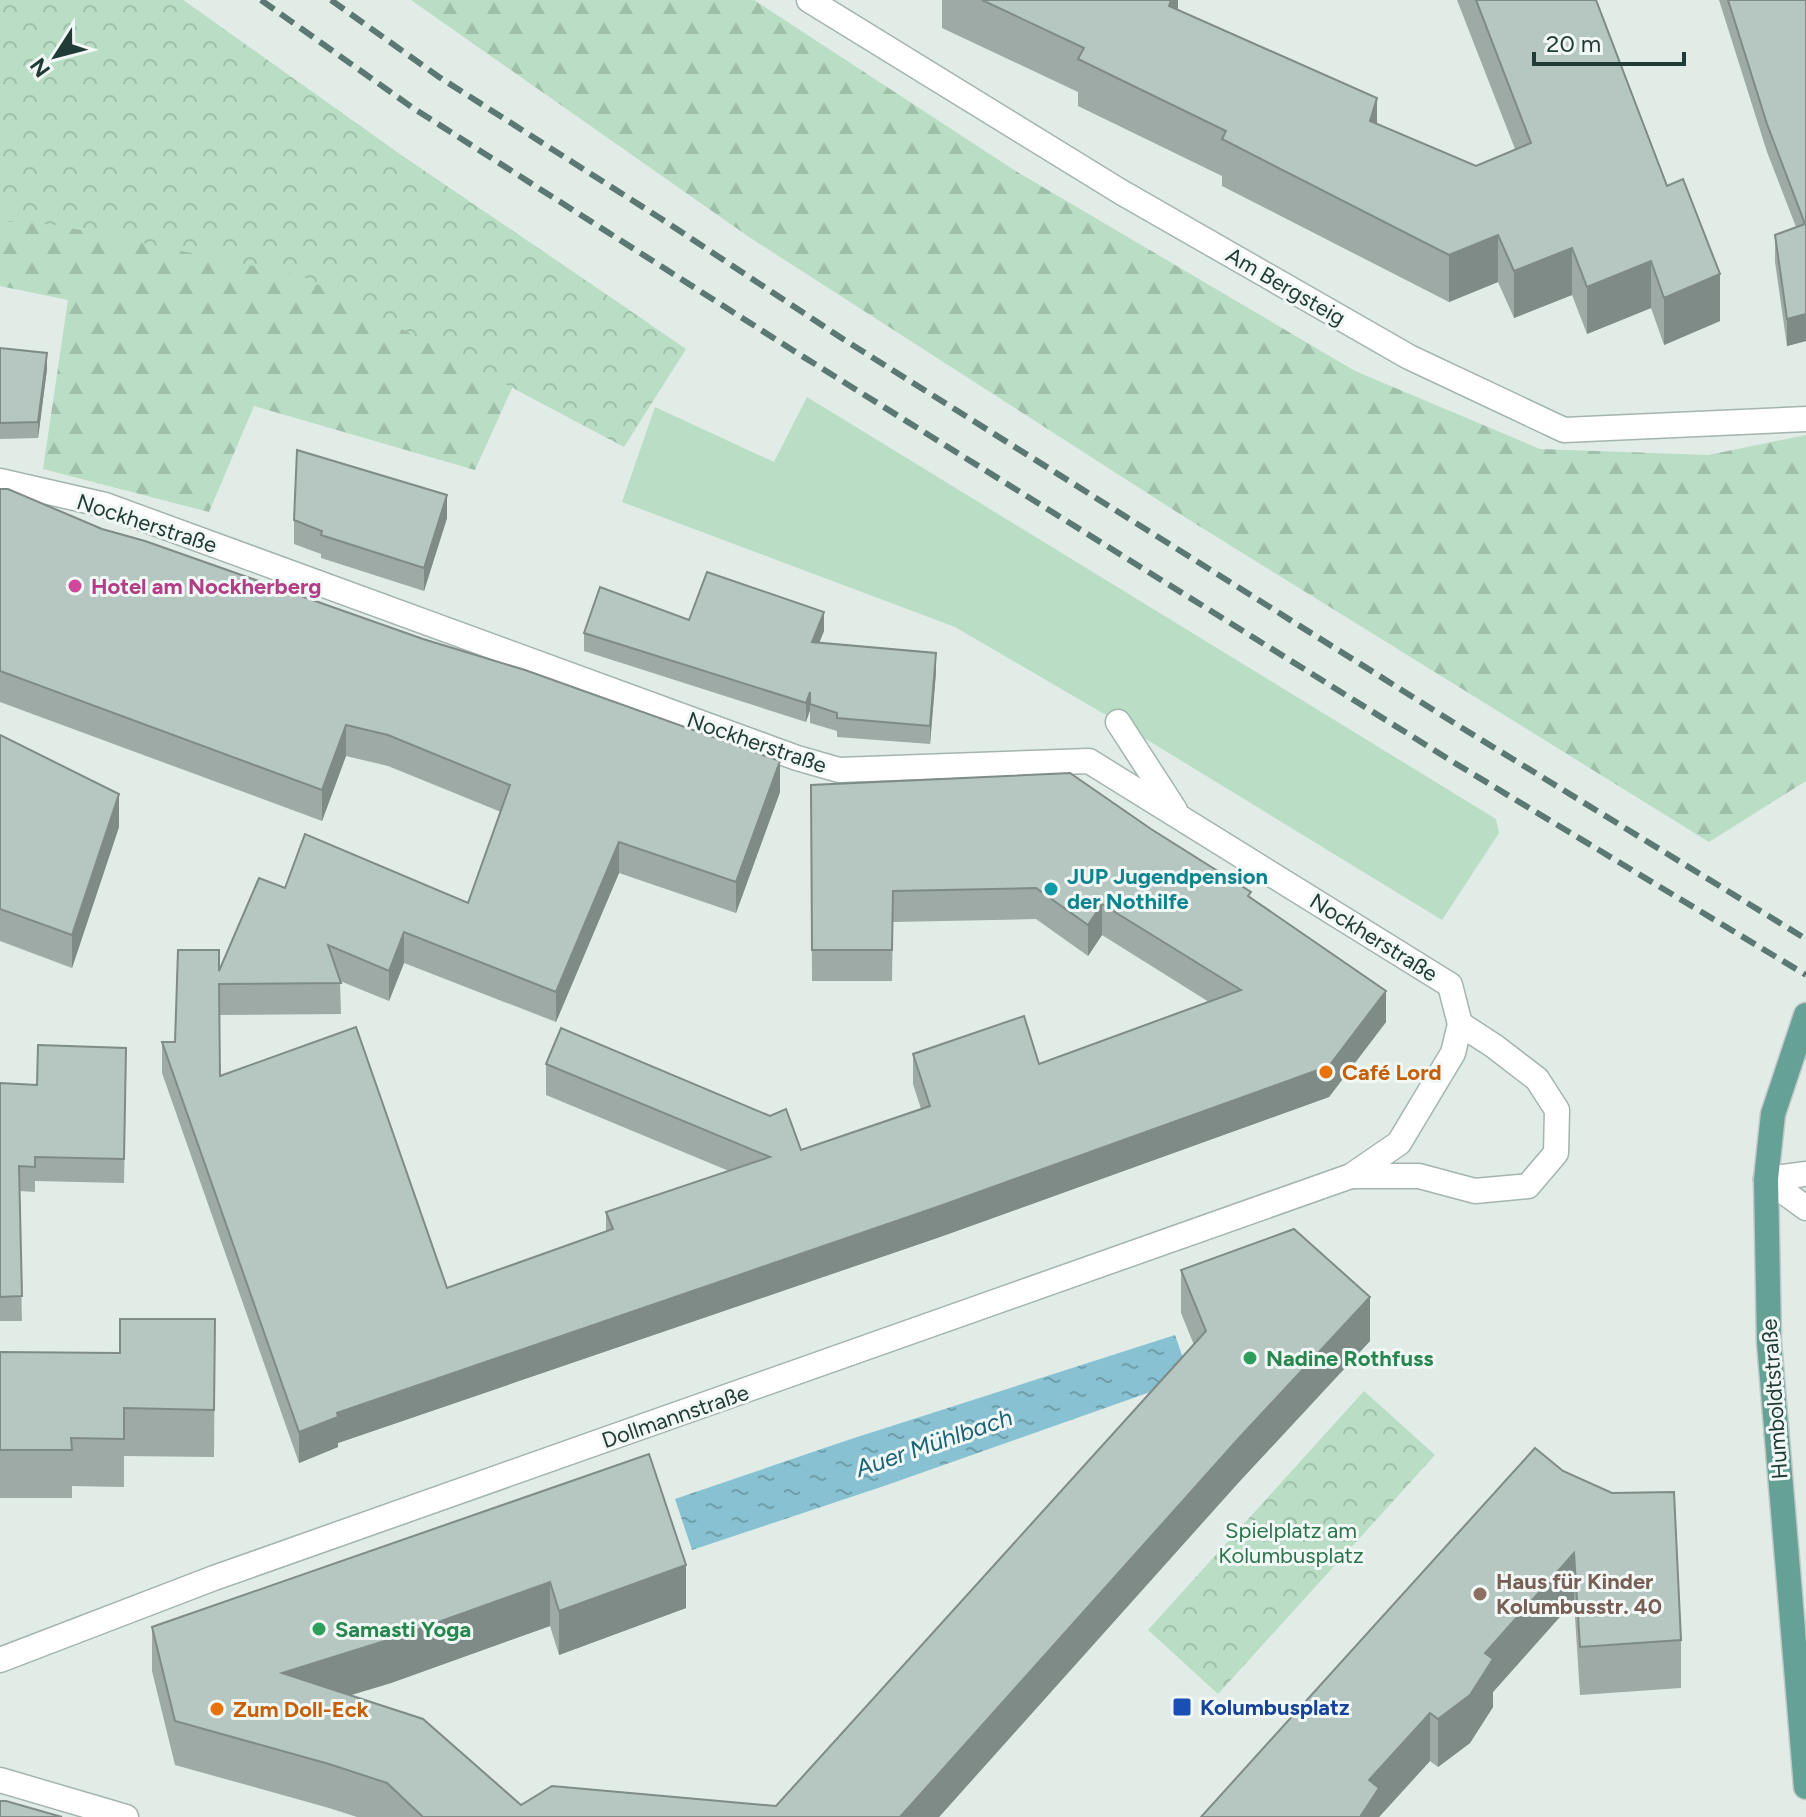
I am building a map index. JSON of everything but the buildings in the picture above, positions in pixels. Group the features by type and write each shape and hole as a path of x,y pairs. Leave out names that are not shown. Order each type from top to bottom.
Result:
{"main road":[{"name":"Humboldtstraße","path":"1806,1015 1773,1114 1766,1179 1769,1342 1806,1787"}],"street":[{"name":"Am Bergsteig","path":"809,0 1121,192 1409,357 1564,430 1806,419"},
{"name":"Nockherstraße","path":"0,481 105,505 797,758 839,770 1089,761 1450,985 1460,1024"},
{"path":"1118,722 1178,816"},
{"name":"Dollmannstraße","path":"0,1660 228,1573 1351,1176 1399,1143 1453,1053 1460,1024 1537,1079 1557,1110 1556,1153 1528,1186 1475,1191 1419,1176 1351,1176"},
{"path":"1766,1179 1806,1174"},
{"path":"1766,1179 1806,1208"},
{"path":"0,1780 126,1817"}],"green space":[{"path":"0,0 183,0 401,155 650,324 522,366 475,470 254,406 209,512 43,469 68,300 0,286"},
{"path":"0,0 183,0 401,155 686,349 624,447 302,276 56,225 0,221"},
{"path":"411,0 754,0 1014,170 1355,371 1540,449 1708,455 1806,435 1806,781 1709,842 1183,516 749,237"},
{"path":"807,397 1496,819 1499,833 1442,920 1118,722 955,627 622,502 655,407 774,462"},
{"name":"Spielplatz am Kolumbusplatz","path":"1364,1391 1435,1455 1218,1694 1148,1630"}],"water":[{"name":"Auer Mühlbach","path":"1175,1335 1190,1378 692,1550 675,1499"}],"railway":[{"path":"261,0 413,108 794,351 1458,765 1806,975"},
{"path":"331,0 439,77 843,339 1467,731 1806,939"}],"place":[{"name":"Hotel am Nockherberg","path":"75,586"},
{"name":"JUP Jugendpension der Nothilfe","path":"1051,889"},
{"name":"Café Lord","path":"1326,1072"},
{"name":"Nadine Rothfuss","path":"1250,1358"},
{"name":"Haus für Kinder Kolumbusstr. 40","path":"1480,1594"},
{"name":"Samasti Yoga","path":"319,1629"},
{"name":"Kolumbusplatz","path":"1182,1707"},
{"name":"Zum Doll-Eck","path":"217,1709"}]}
